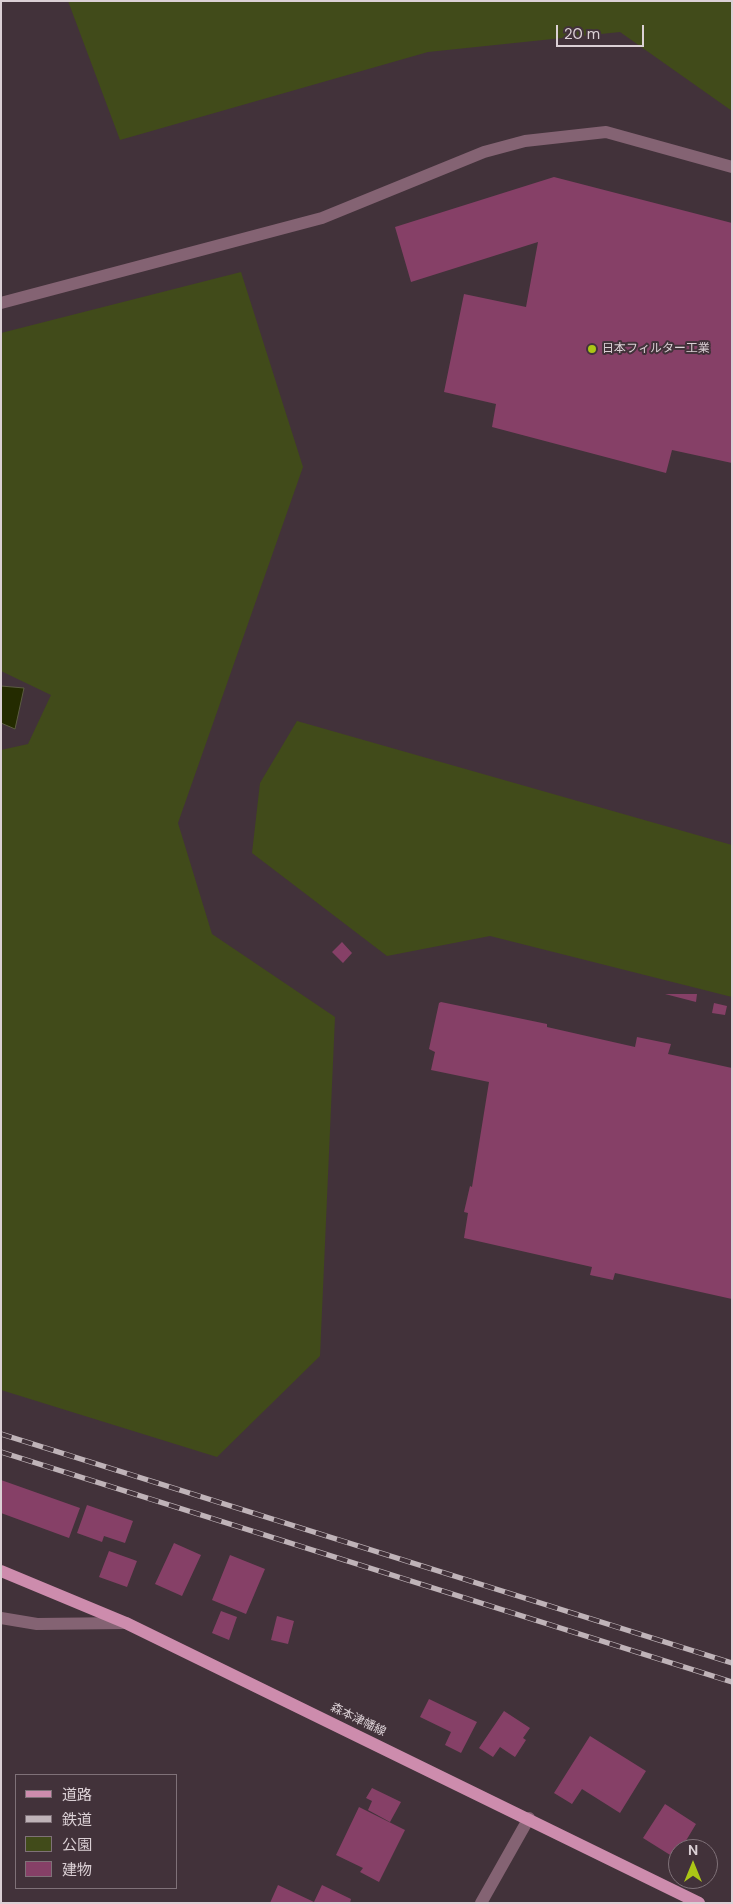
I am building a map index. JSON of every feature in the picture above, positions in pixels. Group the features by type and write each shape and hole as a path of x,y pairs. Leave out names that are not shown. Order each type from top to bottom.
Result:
{"main road":[{"name":"森本津幡線","path":"1,1571 126,1623 529,1818 699,1903"}],"street":[{"path":"1,303 322,218 484,152 525,141 606,132 732,167"},
{"path":"1,1618 37,1624 126,1623"},
{"path":"481,1903 529,1818"}],"green space":[{"path":"68,1 732,1 732,111 620,32 428,52 120,140"},
{"path":"241,272 303,467 178,823 212,934 335,1017 320,1356 217,1457 1,1390 1,750 28,744 51,695 1,671 1,333"},
{"path":"297,721 732,845 732,997 490,936 387,956 252,853 260,783"}],"shaded area":[{"path":"1,686 24,688 15,729 1,723"}],"building":[{"name":"日本フィルター工業","path":"554,177 732,223 732,463 672,450 666,473 492,427 496,404 444,392 464,294 526,307 538,242 411,282 395,227"},
{"path":"342,942 352,953 343,963 332,952"},
{"path":"665,994 697,994 696,1002"},
{"path":"439,1003 547,1024 547,1027 635,1047 637,1037 671,1044 668,1054 732,1068 732,1299 615,1273 613,1280 590,1275 592,1267 464,1238 468,1213 464,1212 470,1186 472,1187 489,1082 431,1070 435,1052 429,1049"},
{"path":"714,1003 727,1006 725,1015 712,1013"},
{"path":"1,1480 80,1508 69,1538 1,1513"},
{"path":"87,1505 133,1521 125,1543 104,1536 102,1542 77,1533"},
{"path":"174,1543 201,1555 182,1596 155,1584"},
{"path":"109,1551 137,1561 127,1587 99,1577"},
{"path":"230,1555 265,1569 246,1614 212,1600"},
{"path":"221,1611 237,1617 229,1640 212,1633"},
{"path":"277,1616 294,1621 288,1644 271,1640"},
{"path":"429,1699 477,1722 461,1753 445,1745 451,1732 420,1717"},
{"path":"504,1711 530,1728 523,1738 526,1740 515,1757 500,1747 493,1757 479,1748"},
{"path":"590,1736 646,1771 620,1813 582,1789 572,1804 554,1793"},
{"path":"372,1788 401,1802 390,1822 368,1810 372,1801 366,1798"},
{"path":"665,1804 696,1824 687,1839 668,1839 668,1854 643,1838"},
{"path":"359,1807 405,1830 379,1882 360,1872 363,1868 336,1855"},
{"path":"278,1885 314,1902 322,1885 351,1899 350,1903 270,1903"}],"railway":[{"path":"1,1434 732,1663"},
{"path":"1,1452 732,1682"}],"place":[{"name":"日本フィルター工業","path":"592,349"}]}
